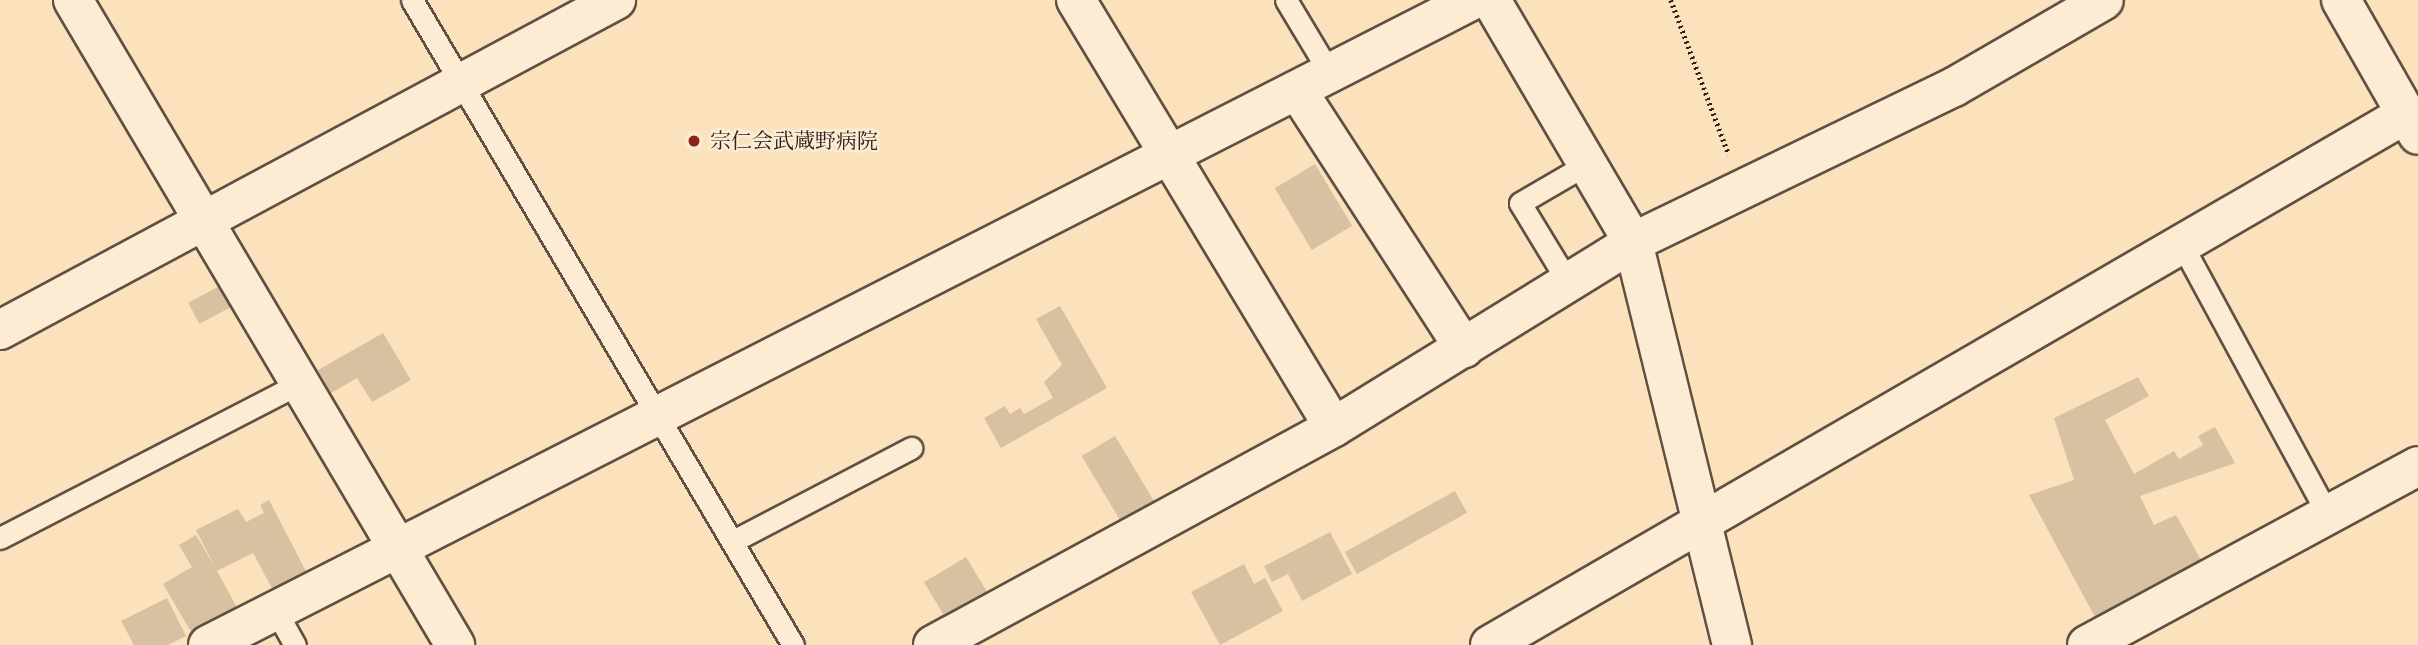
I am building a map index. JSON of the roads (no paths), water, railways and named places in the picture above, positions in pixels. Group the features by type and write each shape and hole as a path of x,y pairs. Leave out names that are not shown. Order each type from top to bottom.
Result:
{"street":[{"path":"73,0 455,645"},
{"path":"0,330 616,0"},
{"path":"1076,0 1334,427"},
{"path":"208,645 398,550 656,414 1315,84 1473,0"},
{"path":"1491,0 1633,242 1732,645"},
{"path":"933,645 1334,427 1633,242 1954,87 2104,0"},
{"path":"1490,645 2181,243 2412,125 2342,0"},
{"path":"1315,84 1464,348"},
{"path":"2087,645 2418,466"}],"lane":[{"path":"412,0 656,414 735,540 793,645"},
{"path":"1286,1 1315,84"},
{"path":"1568,282 1520,203 1587,164"},
{"path":"2181,243 2328,515"},
{"path":"0,538 298,384"},
{"path":"735,540 911,448"},
{"path":"276,611 295,645"}],"place":[{"name":"宗仁会武蔵野病院","path":"694,141"}]}
